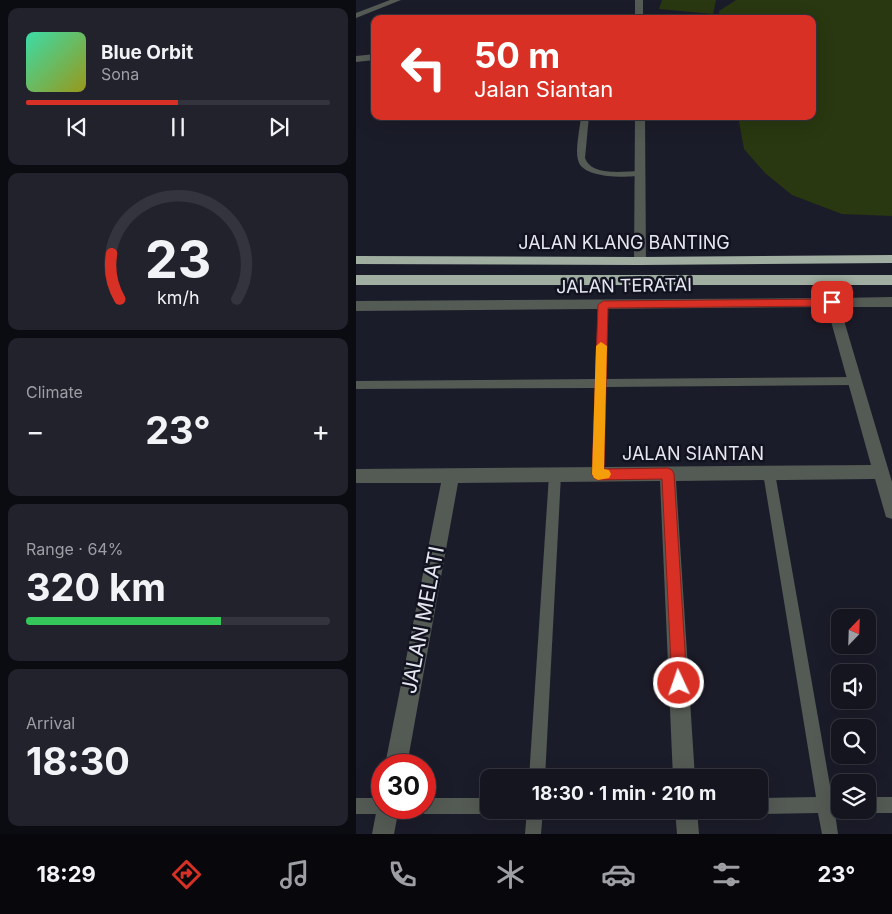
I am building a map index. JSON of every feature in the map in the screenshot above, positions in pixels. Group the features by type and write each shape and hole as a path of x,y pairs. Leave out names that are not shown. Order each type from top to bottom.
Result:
{"highway":[{"name":"JALAN KLANG BANTING","path":"356,260 640,261 892,259"},
{"name":"JALAN KLANG BANTING","path":"356,280 892,280"}],"street":[{"path":"356,16 397,0"},
{"path":"639,15 640,0"},
{"path":"356,59 371,57"},
{"path":"640,120 640,261"},
{"path":"826,280 892,511"},
{"name":"JALAN TERATAI","path":"356,306 892,302"},
{"name":"JALAN SIANTAN","path":"356,476 881,472"},
{"path":"668,474 684,769"},
{"name":"JALAN MELATI","path":"398,754 450,475"},
{"path":"383,834 386,819"},
{"path":"687,819 688,834"}],"lane":[{"path":"585,120 581,158 585,168 592,172 640,174"},
{"path":"598,474 603,305"},
{"path":"356,385 855,382"},
{"path":"768,473 831,801"},
{"path":"538,769 554,474"},
{"path":"876,805 892,805"},
{"path":"356,806 371,806"},
{"path":"436,806 480,806"},
{"path":"768,806 831,806"},
{"path":"533,834 534,819"},
{"path":"830,834 831,819"}],"green space":[{"path":"662,0 716,0 713,14 659,9"},
{"path":"736,0 892,0 892,216 842,214 792,195 765,173 744,149 739,120 816,120 816,15 720,15 719,11"}],"slow traffic":[{"path":"601,346 598,474 605,474"}],"route":[{"path":"679,683 668,474 598,474 603,305 832,302"}]}
